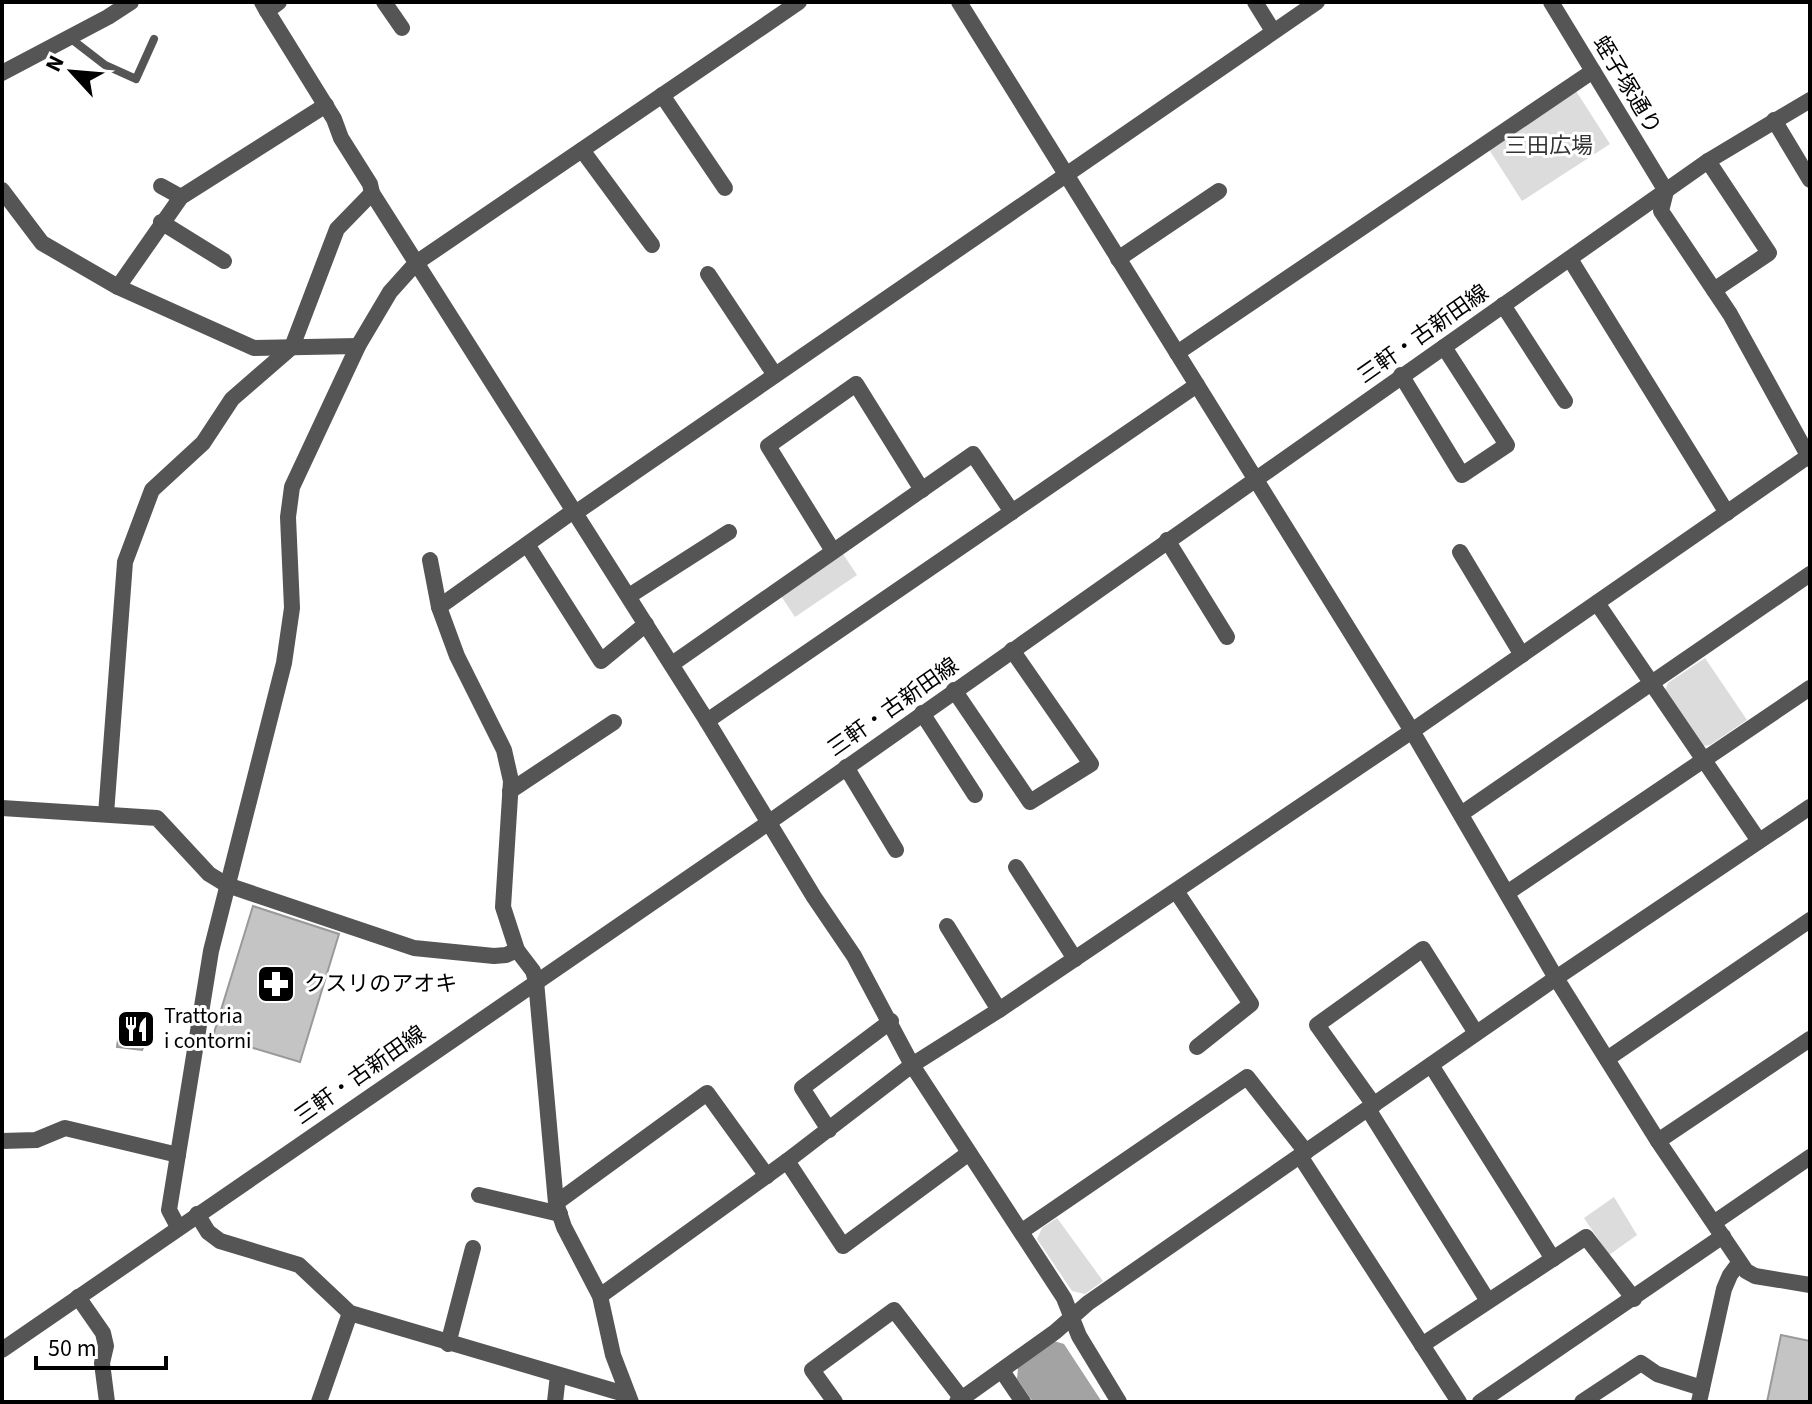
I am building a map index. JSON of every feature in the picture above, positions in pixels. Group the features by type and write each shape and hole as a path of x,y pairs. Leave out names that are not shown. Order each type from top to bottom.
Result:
{"street":[{"path":"2,73 131,2"},
{"path":"384,2 402,28"},
{"path":"178,1227 169,1210 201,1001 227,885 284,663 292,608 288,517 292,487 358,346 390,292 416,263 799,2"},
{"path":"959,2 1412,731 1556,978 1658,1141 1746,1271 1755,1276 1810,1285"},
{"path":"1255,2 1273,31"},
{"path":"439,607 572,512 581,509 1317,2"},
{"name":"蛭子塚通り","path":"1557,4 1593,71 1666,191"},
{"path":"269,5 326,105 341,138 370,184 372,193 854,956 912,1065 1064,1298 1079,1336 1119,1402"},
{"path":"1177,353 1593,71"},
{"path":"662,95 725,188"},
{"name":"三軒・古新田線","path":"2,1350 768,823 1708,161 1810,100"},
{"path":"118,287 181,197 326,105"},
{"path":"1774,120 1810,180"},
{"path":"582,150 652,245"},
{"path":"1708,161 1769,253 1714,290"},
{"path":"161,186 181,197"},
{"path":"1118,259 1219,191"},
{"path":"600,1296 767,1176 912,1065 1176,891 1809,457 1714,290 1661,211 1666,191"},
{"path":"106,814 125,562 152,490 203,443 232,399 292,347 337,229 372,193"},
{"path":"3,195 42,243 118,287 254,348 358,346"},
{"path":"161,222 224,261"},
{"path":"1570,259 1727,513"},
{"path":"708,274 775,375"},
{"path":"1503,305 1565,401"},
{"path":"1401,375 1462,475 1507,445 1444,347"},
{"path":"833,551 768,446 856,384 922,490"},
{"path":"707,721 1197,385"},
{"path":"672,664 973,454 1012,512"},
{"path":"629,596 729,532"},
{"path":"1167,540 1227,637"},
{"path":"528,546 601,661 646,624"},
{"path":"1460,552 1522,655"},
{"path":"430,560 439,607 457,656 504,750 511,781 503,907 517,950 533,971 536,981 558,1209 600,1296 613,1355 630,1398"},
{"path":"1461,814 1810,574"},
{"path":"1597,603 1759,841"},
{"path":"954,690 1030,802 1091,764 1012,650"},
{"path":"1507,893 1810,688"},
{"path":"922,713 975,795"},
{"path":"510,791 614,722"},
{"path":"846,767 896,850"},
{"path":"835,1402 812,1370 894,1310 959,1400 1002,1371 1088,1303 1556,978 1810,807"},
{"path":"2,808 157,818 209,874 227,885 414,948 494,956 517,950"},
{"path":"1016,867 1075,959"},
{"path":"1176,891 1251,1004 1197,1047"},
{"path":"1607,1059 1810,920"},
{"path":"947,926 999,1010"},
{"path":"1476,1033 1423,949 1317,1025 1371,1107 1488,1301"},
{"path":"829,1130 802,1088 891,1021"},
{"path":"1658,1141 1808,1044"},
{"path":"1431,1065 1553,1259"},
{"path":"1022,1231 1247,1077 1303,1154 1459,1402"},
{"path":"479,1195 558,1209 707,1093 767,1176"},
{"path":"2,1141 36,1140 65,1128 178,1155"},
{"path":"787,1161 843,1246 969,1153"},
{"path":"1480,1402 1634,1299 1810,1157"},
{"path":"197,1214 208,1232 220,1241 299,1265 350,1313 630,1398"},
{"path":"1422,1345 1586,1237 1634,1299"},
{"path":"448,1344 473,1248"},
{"path":"1582,1402 1641,1363 1701,1395 1724,1289 1739,1263"},
{"path":"78,1297 103,1333 106,1346 102,1363 107,1402"},
{"path":"319,1402 350,1313"},
{"path":"1002,1371 1023,1402"},
{"path":"555,1402 558,1375"}],"lane":[{"path":"69,38 105,65 136,79 154,39"}],"green space":[{"name":"三田広場","path":"1576,91 1610,144 1522,201 1488,148"},
{"path":"843,554 857,575 795,617 781,596"},
{"path":"1705,658 1747,720 1710,745 1703,746 1665,690 1668,683"},
{"path":"1614,1197 1637,1235 1609,1255 1584,1218"},
{"path":"1057,1218 1103,1281 1085,1294 1072,1291 1037,1239 1042,1228"}],"shaded area":[{"path":"1054,1341 1064,1344 1102,1402 1033,1402 1017,1379 1018,1368"}],"building":[{"name":"クスリのアオキ","path":"253,906 339,934 300,1062 213,1036"},
{"name":"Trattoria i contorni","path":"121,1017 153,1021 151,1037 148,1037 142,1050 117,1047"},
{"path":"1781,1335 1810,1341 1810,1402 1767,1402"}],"place":[{"name":"クスリのアオキ","path":"276,984"},
{"name":"Trattoria i contorni","path":"136,1029"}]}
